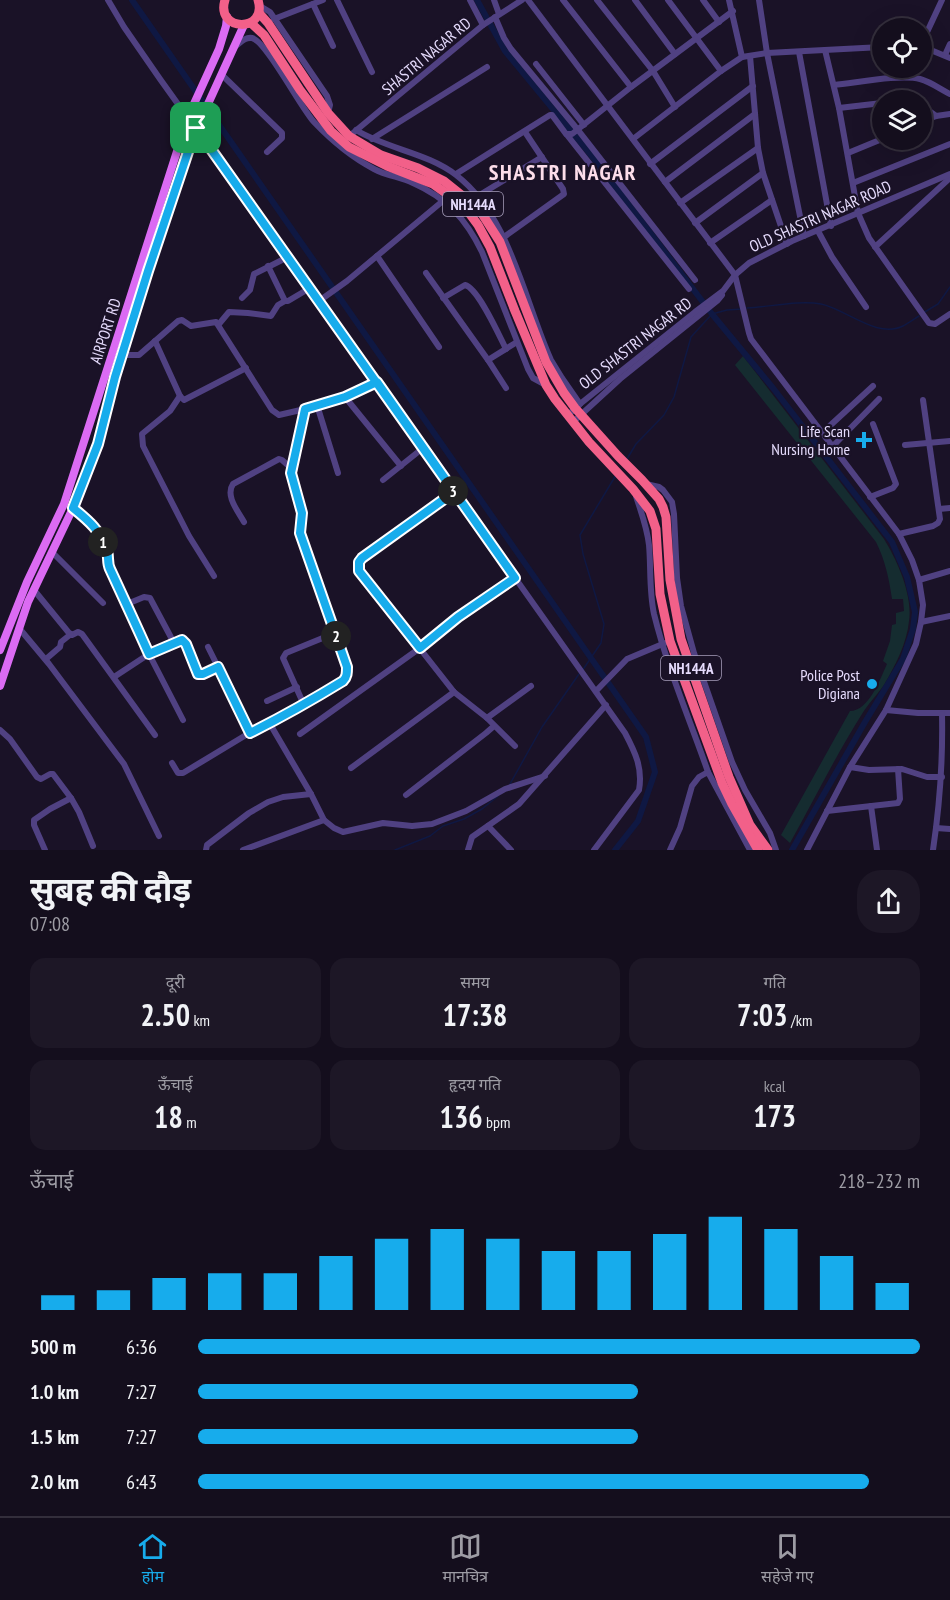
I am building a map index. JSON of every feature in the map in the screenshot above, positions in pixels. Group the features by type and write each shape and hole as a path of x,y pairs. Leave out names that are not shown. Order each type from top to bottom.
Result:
{"highway":[{"path":"225,0 224,11 227,17"},
{"path":"248,24 261,5"},
{"name":"NH144A","path":"261,5 268,23 328,113 381,155 418,168 444,181 479,209 500,242 546,362 609,464 633,489 654,519 666,643 722,783 758,850"},
{"name":"NH144A","path":"227,17 234,24 248,24 264,35 300,90 331,131 349,147 387,166 433,184 464,206 490,247 514,311 546,385 555,399 576,413 659,498 666,517 670,580 685,638 729,777 750,825 768,850"}],"main road":[{"name":"AIRPORT RD","path":"0,650 27,582 64,504 188,117 219,49 227,17"},
{"path":"0,686 34,590 73,508 98,444 148,271 196,128 233,48 248,24"}],"street":[{"path":"108,0 160,79 596,689 625,733 637,756 640,772 639,790 594,850"},
{"path":"274,19 323,0"},
{"path":"337,0 372,72"},
{"path":"470,0 491,20 688,289"},
{"path":"491,20 494,0"},
{"name":"SHASTRI NAGAR RD","path":"352,133 491,20 522,0"},
{"path":"528,0 735,275 748,333 754,344 899,534 919,580 923,605 916,644 886,710 850,767 807,850"},
{"path":"563,0 631,87"},
{"path":"597,0 653,71 675,107"},
{"path":"635,0 675,54"},
{"path":"668,0 721,71"},
{"path":"703,0 719,22"},
{"path":"729,0 742,57"},
{"path":"759,0 767,54 804,236"},
{"path":"932,22 942,0"},
{"path":"313,4 333,46"},
{"path":"261,5 274,19 327,96 330,105 328,113"},
{"path":"573,133 733,11"},
{"path":"233,48 246,39 251,38 257,41 312,120 342,150 377,171 413,182 444,200 458,212 486,260 528,369 534,378 546,385"},
{"path":"932,51 947,57 950,44"},
{"path":"633,139 742,57 872,48"},
{"path":"825,50 839,108 858,213 869,238 927,322 931,325 935,324 950,314"},
{"path":"799,52 831,226"},
{"path":"750,56 758,148 763,172 787,244"},
{"path":"536,64 584,124"},
{"path":"372,139 487,67"},
{"path":"221,74 282,133 282,138 267,152"},
{"path":"834,85 915,78 950,94"},
{"path":"650,164 753,86"},
{"path":"839,108 872,104"},
{"path":"932,113 936,116"},
{"path":"665,182 755,114"},
{"path":"932,118 950,114"},
{"path":"456,174 551,115 573,133 695,280"},
{"path":"504,237 564,194 563,189 525,132"},
{"path":"352,133 413,154 456,174 478,196 492,214 504,237 551,360 576,413"},
{"path":"848,153 872,143"},
{"path":"853,183 950,144"},
{"path":"680,203 758,148"},
{"path":"478,196 542,157"},
{"path":"695,223 763,172"},
{"path":"875,247 950,176"},
{"name":"OLD SHASTRI NAGAR ROAD","path":"715,300 735,275 749,263 804,236 950,176"},
{"path":"319,301 444,200"},
{"path":"710,243 772,200"},
{"path":"818,231 831,257 866,307"},
{"path":"377,256 439,347"},
{"path":"242,298 250,290 254,274 288,257"},
{"path":"268,266 285,301"},
{"path":"426,273 506,388"},
{"path":"443,298 465,285 470,286 506,349"},
{"path":"219,324 229,312 271,316 278,306 310,288"},
{"name":"OLD SHASTRI NAGAR RD","path":"576,413 715,300"},
{"path":"122,355 139,355 178,321 182,320 191,326 213,321 219,324 224,336 237,352 276,414 305,409 345,397 377,382"},
{"path":"155,341 183,399 246,368"},
{"path":"488,360 517,342"},
{"path":"822,433 873,386"},
{"path":"180,396 170,411 142,434 143,446 189,536 214,576"},
{"path":"345,397 401,466"},
{"path":"832,447 879,399"},
{"path":"899,534 933,526 940,519 923,400"},
{"path":"317,405 338,473"},
{"path":"172,764 178,773 183,773 250,733 304,705 345,679 347,667 301,540 302,513 293,485 291,468 305,409"},
{"path":"870,497 893,488 896,484 873,423"},
{"path":"905,445 950,441"},
{"path":"383,480 423,448"},
{"path":"244,522 230,497 229,491 233,484 278,460 282,460 291,468"},
{"path":"454,492 366,555 359,562 359,571 454,692 487,718 515,746"},
{"path":"73,508 96,528 101,537 108,553 108,566 183,720"},
{"path":"939,509 950,508"},
{"path":"52,552 103,603"},
{"path":"919,580 950,571"},
{"path":"300,734 420,648 458,617 515,578"},
{"path":"34,590 71,634"},
{"path":"127,604 144,597 150,598 174,643"},
{"path":"921,622 950,616"},
{"path":"19,628 46,660 124,764 159,836"},
{"path":"46,660 71,634 78,632 82,634 154,735"},
{"path":"304,705 283,658 284,654 335,633"},
{"path":"596,689 621,664 634,655 685,638 732,762 770,833 776,850"},
{"path":"114,677 149,654 180,640 184,641 198,674 218,667"},
{"path":"666,643 708,772 750,850"},
{"path":"208,646 250,733"},
{"path":"487,718 531,686"},
{"path":"267,701 297,687"},
{"path":"351,768 454,692"},
{"path":"468,850 472,837 519,804 606,705"},
{"path":"886,710 950,713"},
{"path":"933,850 942,777 942,714"},
{"path":"270,724 324,820 343,832 383,823 432,824 466,811 505,789 544,776"},
{"path":"406,795 494,726"},
{"path":"0,730 10,739 37,777 41,779 53,774 79,812 93,846"},
{"path":"850,767 869,770 898,769 927,777 942,777"},
{"path":"827,811 895,804 900,801 898,769"},
{"path":"670,850 680,828 692,786 708,772"},
{"path":"204,850 207,845 260,806 275,798 311,794"},
{"path":"45,850 34,820 71,798"},
{"path":"871,806 877,850"},
{"path":"243,850 324,820"},
{"path":"489,826 511,850"},
{"path":"936,828 950,830"}],"green space":[{"path":"743,356 884,539 899,567 909,600 908,629 896,662 884,685 864,710 852,730 790,843 781,835 850,711 863,706 881,678 887,664 883,661 890,641 892,625 896,624 896,613 904,611 903,599 892,599 886,569 876,542 735,365"}],"waterway":[{"path":"132,0 646,737 655,772 638,821 615,850"},
{"path":"477,0 505,51 595,160 712,314 773,388 892,542 907,577 915,612 913,629 903,659 792,850"},
{"path":"923,313 938,304 950,287"},
{"path":"747,308 794,303 821,304 883,329 903,326 919,316"},
{"path":"627,459 636,444 664,415 674,397 691,337 712,314 742,309"},
{"path":"582,671 601,643 604,624 583,554 580,535 616,475"},
{"path":"510,784 542,727 579,674"},
{"path":"395,850 430,836 443,826 464,819 482,809 498,796"}],"place":[{"name":"Life Scan Nursing Home","path":"864,440"},
{"name":"Police Post Digiana","path":"872,684"}],"district":[{"name":"SHASTRI NAGAR","path":"563,172"}],"route":[{"path":"196,128 115,377 98,444 73,508 96,528 101,537 108,553 108,566 149,654 182,640 186,644 198,674 218,667 250,733 304,705 343,681 347,673 347,667 301,540 302,513 291,473 305,409 345,397 377,382 515,578 458,617 420,648 359,571 359,562 362,558 454,492 377,382 196,128"}]}
